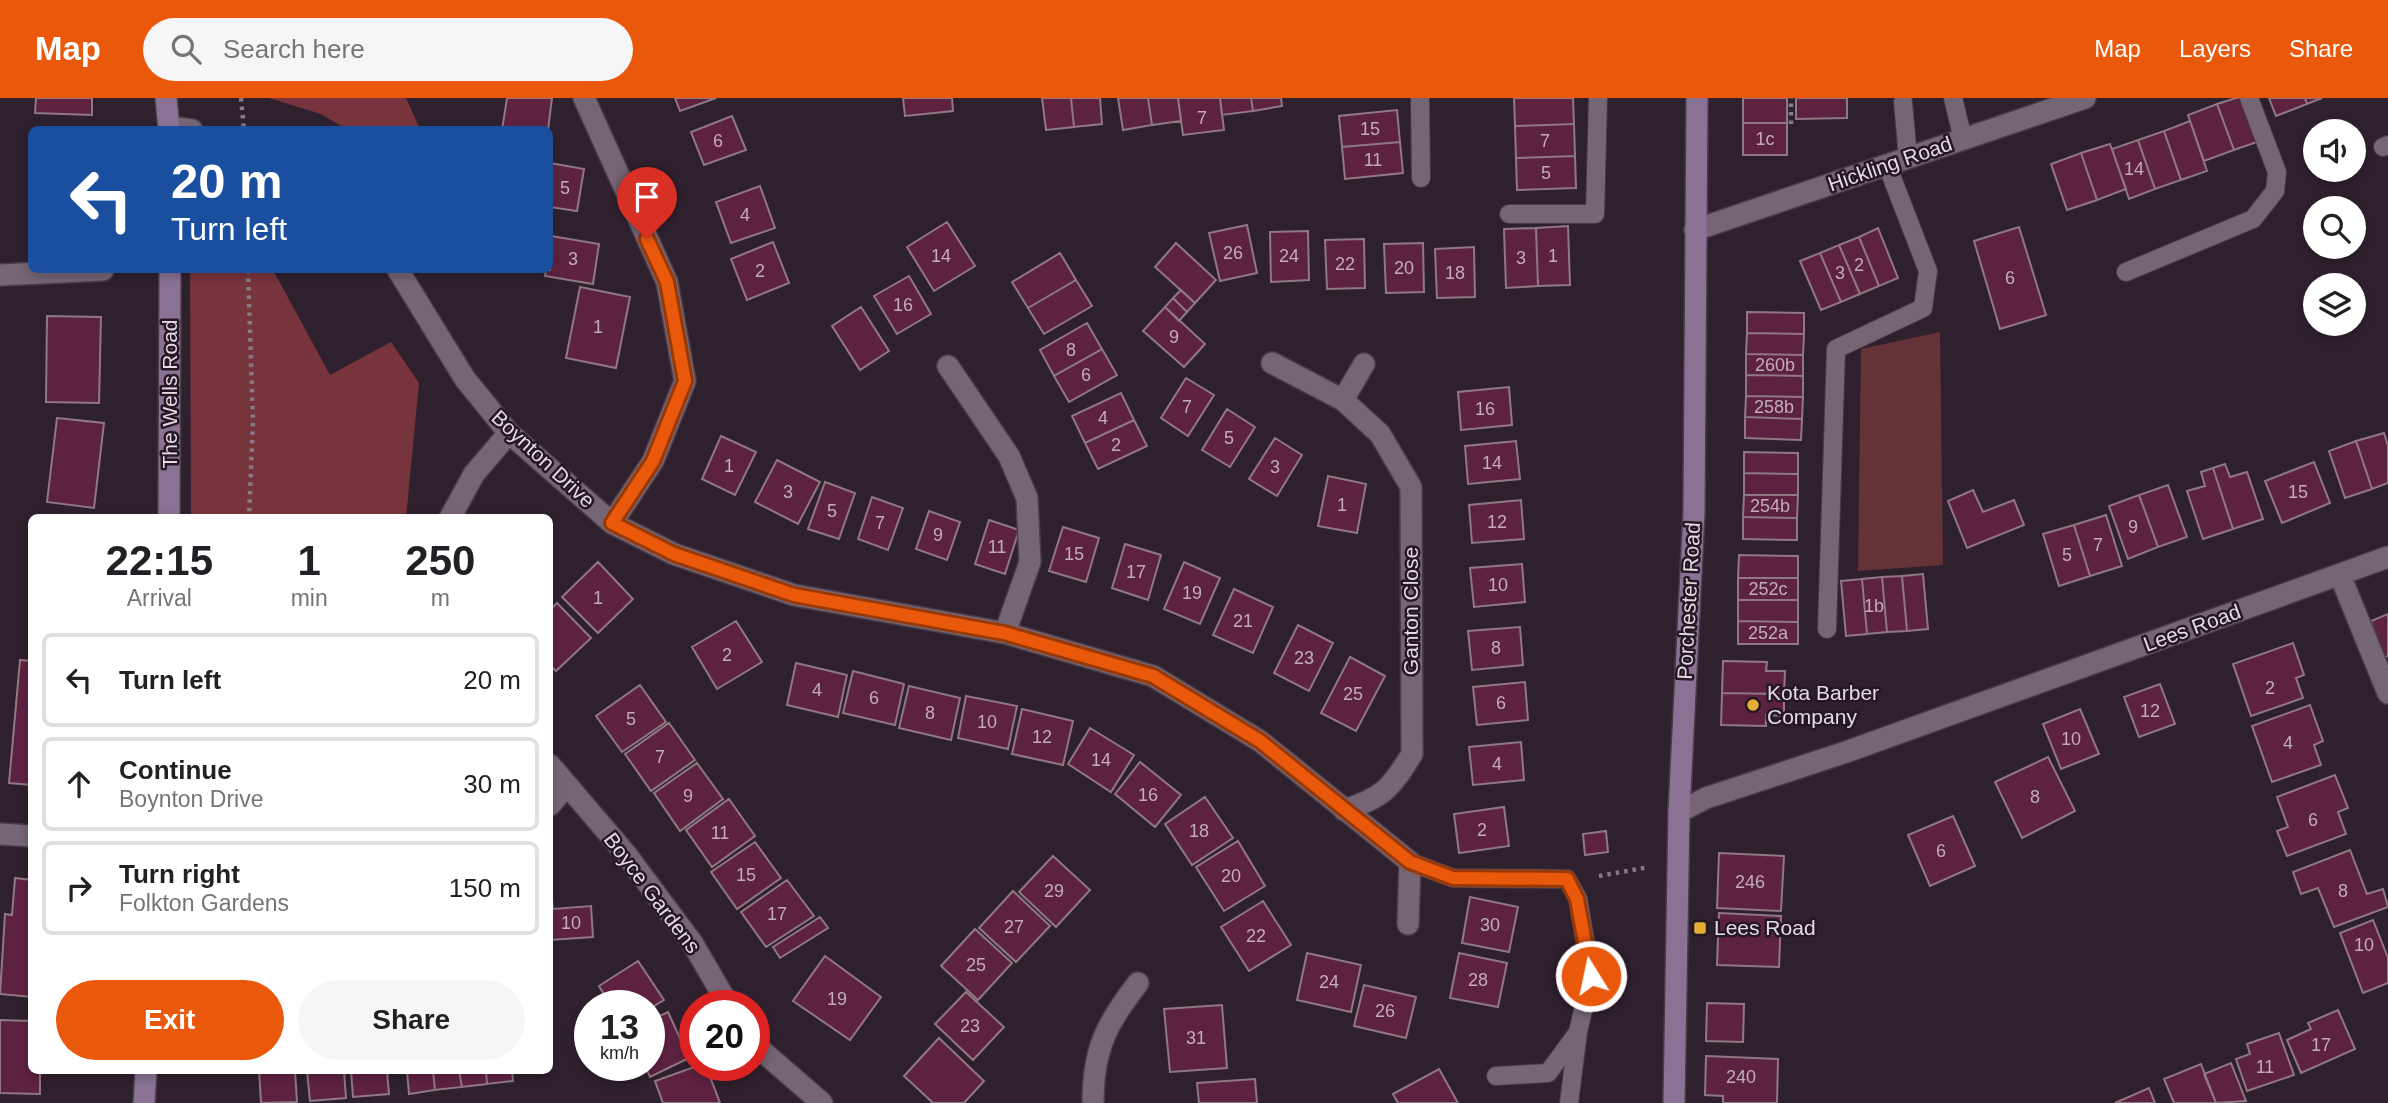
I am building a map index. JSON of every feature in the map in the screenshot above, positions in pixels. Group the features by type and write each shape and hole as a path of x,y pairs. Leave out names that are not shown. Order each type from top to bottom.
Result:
{"street":[{"path":"166,98 169,126"},
{"path":"584,98 667,282 685,381 653,461 612,523"},
{"name":"Porchester Road","path":"1674,1103 1679,812 1694,512 1697,98"},
{"name":"Hickling Road","path":"1695,230 2085,98"},
{"path":"0,275 41,273"},
{"name":"The Wells Road","path":"169,514 170,273"},
{"name":"Boynton Drive","path":"400,273 466,379 509,433 612,523 674,554 794,595 1004,633 1153,676 1260,741 1410,862"},
{"name":"Ganton Close","path":"1272,363 1343,400 1380,434 1411,487 1412,754 1392,786 1373,801 1344,810"},
{"path":"1343,400 1364,364"},
{"path":"948,366 1009,456 1027,498 1031,562 1004,633"},
{"path":"452,514 474,474 509,433"},
{"name":"Lees Road","path":"1679,812 1706,798 1846,752 2388,557"},
{"path":"2340,575 2388,693"},
{"name":"Boyce Gardens","path":"553,769 626,854 693,944 720,990"},
{"path":"553,802 567,786"},
{"path":"0,834 28,836"},
{"path":"1408,924 1410,862"},
{"path":"1093,1103 1098,1045 1113,1015 1138,983"},
{"path":"770,1059 817,1102"},
{"path":"144,1103 146,1074"}],"lane":[{"path":"1420,98 1421,178"},
{"path":"1509,214 1595,214 1598,98"},
{"path":"1953,98 1963,139"},
{"path":"2126,272 2253,219 2275,191 2277,172 2249,98"},
{"path":"1903,102 1908,158"},
{"path":"1827,629 1836,349 1923,308 1928,271 1887,165"},
{"path":"1410,862 1453,878 1567,879 1577,899 1591,976 1578,1032 1569,1103"},
{"path":"1496,1076 1548,1073 1578,1032"}],"path":[{"path":"241,98 244,126"},
{"path":"1791,98 1791,124"},
{"path":"248,273 253,420 249,514"},
{"path":"1567,879 1647,867 1679,872"}],"shaded area":[{"path":"269,98 406,98 419,126 341,126 321,114"},
{"path":"190,273 275,273 330,375 391,342 419,383 406,514 191,514"},
{"path":"1940,332 1943,565 1858,571 1861,349"}],"building":[{"path":"36,98 92,98 92,115 35,113"},
{"path":"507,98 552,98 548,126 503,126"},
{"path":"675,98 716,98 680,111"},
{"path":"903,98 952,98 953,111 905,116"},
{"path":"1042,98 1071,98 1074,127 1046,130"},
{"path":"1071,98 1100,98 1102,124 1074,127"},
{"path":"1118,98 1148,98 1152,125 1123,130"},
{"path":"1148,98 1178,98 1181,121 1152,125"},
{"path":"1178,98 1220,98 1224,130 1183,135"},
{"path":"1220,98 1251,98 1253,111 1222,115"},
{"path":"1251,98 1281,98 1282,106 1253,111"},
{"path":"1514,98 1573,98 1574,124 1515,126"},
{"path":"1743,98 1787,98 1787,123 1743,123"},
{"path":"1796,98 1847,98 1847,118 1796,119"},
{"path":"2236,98 2248,98 2263,140 2234,150 2217,104"},
{"path":"2269,98 2305,98 2307,104 2276,116"},
{"path":"2305,98 2322,98 2307,104"},
{"path":"2217,104 2234,150 2204,161 2188,115"},
{"path":"1397,110 1400,142 1342,147 1339,116"},
{"path":"732,116 746,150 704,165 691,132"},
{"path":"2190,121 2207,171 2181,180 2164,131"},
{"path":"1743,123 1787,123 1787,155 1743,155"},
{"path":"1574,124 1575,156 1516,158 1515,126"},
{"path":"2164,131 2181,180 2155,189 2138,140"},
{"path":"2138,140 2155,189 2129,199 2112,149"},
{"path":"1400,142 1403,173 1345,179 1342,147"},
{"path":"2110,144 2126,189 2097,200 2081,153"},
{"path":"2081,153 2097,200 2067,210 2051,164"},
{"path":"1575,156 1576,188 1517,190 1516,158"},
{"path":"553,164 584,169 577,211 553,207"},
{"path":"760,186 775,228 731,243 716,202"},
{"path":"947,222 975,266 934,291 907,247"},
{"path":"1247,225 1257,273 1220,281 1209,233"},
{"path":"1568,226 1570,285 1538,286 1536,228"},
{"path":"2019,227 2046,315 2000,329 1974,241"},
{"path":"1536,228 1538,286 1506,288 1504,229"},
{"path":"1878,228 1898,278 1879,286 1859,237"},
{"path":"1308,231 1309,280 1271,282 1270,232"},
{"path":"553,236 599,244 593,284 545,276 546,273 553,273"},
{"path":"1859,237 1879,286 1860,294 1839,245"},
{"path":"1364,239 1365,288 1327,289 1325,240"},
{"path":"773,242 789,283 747,300 731,259"},
{"path":"1176,243 1216,280 1195,303 1155,267"},
{"path":"1423,243 1424,292 1386,293 1384,244"},
{"path":"1839,245 1860,294 1841,302 1820,253"},
{"path":"1474,247 1475,297 1437,298 1435,249"},
{"path":"1060,253 1076,280 1028,308 1012,282"},
{"path":"1820,253 1841,302 1821,310 1800,261"},
{"path":"909,276 931,314 897,334 874,296"},
{"path":"1076,280 1092,306 1044,334 1028,308"},
{"path":"580,287 630,297 616,368 566,358"},
{"path":"1181,290 1195,303 1187,312 1173,298"},
{"path":"1173,298 1187,312 1179,321 1165,307"},
{"path":"861,307 889,351 860,370 832,326"},
{"path":"1165,307 1205,344 1184,367 1143,331"},
{"path":"1747,312 1804,313 1804,334 1747,333"},
{"path":"47,316 101,317 99,403 46,402"},
{"path":"1087,323 1102,349 1054,376 1040,350"},
{"path":"1747,333 1804,334 1803,355 1746,354"},
{"path":"1102,349 1117,375 1069,402 1054,376"},
{"path":"1746,354 1803,355 1803,376 1746,375"},
{"path":"1746,375 1803,376 1803,397 1746,396"},
{"path":"1186,378 1214,395 1188,436 1161,418"},
{"path":"1509,387 1512,425 1461,430 1458,392"},
{"path":"1121,393 1134,420 1085,443 1072,416"},
{"path":"1746,396 1803,397 1802,419 1745,417"},
{"path":"1227,409 1255,427 1230,467 1202,450"},
{"path":"1745,417 1802,419 1801,440 1745,438"},
{"path":"57,418 104,423 94,508 47,502"},
{"path":"1134,420 1147,446 1098,469 1085,443"},
{"path":"2384,433 2388,446 2388,483 2372,489 2356,441"},
{"path":"721,436 756,452 735,495 702,479"},
{"path":"1275,438 1302,455 1277,496 1249,479"},
{"path":"1516,441 1520,479 1468,484 1465,446"},
{"path":"2356,441 2372,489 2345,498 2329,451"},
{"path":"1744,452 1798,453 1798,474 1744,473"},
{"path":"777,460 820,482 798,524 755,502"},
{"path":"2314,462 2330,503 2282,523 2265,481"},
{"path":"2225,464 2230,477 2247,472 2263,519 2233,529 2213,468"},
{"path":"2213,468 2233,529 2203,539 2187,491 2205,486 2201,472"},
{"path":"1744,473 1798,474 1798,495 1744,495"},
{"path":"1328,476 1366,484 1357,533 1318,526"},
{"path":"825,482 855,493 839,539 808,529"},
{"path":"2168,485 2187,537 2158,547 2139,495"},
{"path":"1973,490 1983,512 2014,500 2024,525 1967,548 1948,501"},
{"path":"1744,495 1798,495 1797,518 1743,517"},
{"path":"2139,495 2158,547 2128,559 2109,506"},
{"path":"872,497 903,508 888,550 858,539"},
{"path":"1521,500 1524,539 1472,543 1469,505"},
{"path":"929,511 960,522 947,560 916,549"},
{"path":"2106,515 2122,566 2090,576 2074,525"},
{"path":"1743,517 1797,518 1797,540 1743,539"},
{"path":"989,520 1019,530 1005,574 975,564"},
{"path":"2074,525 2090,576 2059,586 2043,534"},
{"path":"1063,527 1099,538 1086,582 1049,571"},
{"path":"1125,544 1161,555 1148,600 1112,588"},
{"path":"1739,555 1798,556 1798,578 1738,578"},
{"path":"598,562 633,599 598,633 562,597"},
{"path":"1184,562 1220,578 1200,624 1164,609"},
{"path":"1522,564 1525,602 1474,607 1470,568"},
{"path":"1923,574 1928,629 1907,631 1902,576"},
{"path":"1902,576 1907,631 1887,632 1882,577"},
{"path":"1882,577 1887,632 1867,634 1862,579"},
{"path":"1738,578 1798,578 1798,600 1738,600"},
{"path":"1862,579 1867,634 1846,636 1841,581"},
{"path":"1234,589 1273,607 1253,653 1213,635"},
{"path":"1738,600 1798,600 1798,622 1738,621"},
{"path":"557,603 591,638 556,671 553,668 553,607"},
{"path":"2388,614 2388,656 2384,658 2371,621"},
{"path":"736,621 762,662 717,689 692,647"},
{"path":"1738,621 1798,622 1798,644 1738,644"},
{"path":"1298,625 1333,643 1309,691 1274,673"},
{"path":"1520,627 1523,665 1472,670 1468,631"},
{"path":"2293,643 2304,675 2296,678 2303,698 2251,716 2233,664"},
{"path":"1350,657 1385,676 1356,731 1321,713"},
{"path":"20,660 28,661 28,785 9,783"},
{"path":"1723,661 1767,662 1766,671 1785,671 1784,694 1722,693"},
{"path":"796,663 847,675 838,717 787,705"},
{"path":"853,671 904,684 895,725 843,713"},
{"path":"1525,682 1528,720 1477,725 1473,687"},
{"path":"2160,684 2175,724 2139,737 2124,697"},
{"path":"640,685 666,722 622,752 596,716"},
{"path":"909,686 960,698 951,740 899,728"},
{"name":"Kota Barber Company","path":"1722,693 1784,694 1784,716 1766,715 1766,726 1721,725"},
{"path":"966,696 1017,706 1008,749 958,738"},
{"path":"2310,705 2323,741 2314,745 2321,765 2272,782 2252,726"},
{"path":"1022,709 1073,721 1063,765 1012,754"},
{"path":"2080,709 2099,754 2061,769 2043,724"},
{"path":"669,723 695,760 651,791 625,754"},
{"path":"1090,728 1134,755 1111,792 1068,764"},
{"path":"1521,742 1524,780 1473,785 1469,747"},
{"path":"2048,757 2075,811 2022,838 1995,782"},
{"path":"1140,762 1181,795 1155,827 1115,794"},
{"path":"697,763 723,799 680,831 654,793"},
{"path":"2335,775 2348,808 2338,812 2346,834 2287,856 2277,831 2288,827 2277,797"},
{"path":"1205,797 1233,838 1192,865 1165,824"},
{"path":"729,799 755,836 712,867 686,830"},
{"path":"1504,807 1509,846 1459,853 1454,814"},
{"path":"1953,816 1975,866 1930,886 1908,835"},
{"path":"1606,831 1608,852 1585,855 1583,834"},
{"path":"1238,841 1265,886 1224,911 1196,867"},
{"path":"755,842 781,878 737,909 711,872"},
{"path":"2350,850 2367,894 2383,889 2388,907 2334,927 2318,888 2301,894 2293,872"},
{"path":"1719,853 1784,856 1781,911 1717,908"},
{"path":"1053,856 1090,890 1056,927 1019,892"},
{"path":"15,878 28,880 28,997 0,994 5,914 12,915"},
{"path":"787,880 814,916 766,947 741,912"},
{"path":"1013,891 1050,926 1016,962 979,928"},
{"path":"1470,897 1518,907 1509,952 1462,943"},
{"path":"1263,901 1291,945 1249,971 1221,927"},
{"path":"591,906 593,937 553,940 553,909"},
{"path":"1719,913 1781,916 1779,967 1717,965"},
{"path":"820,917 828,928 780,958 773,947"},
{"path":"2373,920 2388,958 2388,983 2363,993 2340,933"},
{"path":"975,929 1012,963 978,1000 941,966"},
{"path":"1307,953 1361,965 1351,1012 1297,1000"},
{"path":"1459,953 1507,963 1498,1007 1450,998"},
{"path":"825,956 881,997 850,1040 793,1001"},
{"path":"638,961 657,990 601,990 599,986"},
{"path":"1364,985 1416,997 1406,1038 1354,1026"},
{"path":"966,992 1004,1027 973,1060 935,1024"},
{"path":"1707,1003 1744,1004 1743,1042 1706,1041"},
{"path":"1222,1005 1227,1068 1170,1072 1164,1009"},
{"path":"2338,1010 2355,1049 2301,1073 2287,1040 2311,1029 2308,1023"},
{"path":"668,1012 679,1036 679,1063 665,1070 665,1013"},
{"path":"0,1020 28,1021 28,1074 40,1074 40,1094 0,1093"},
{"path":"2279,1033 2294,1075 2247,1091 2236,1059 2250,1054 2247,1044"},
{"path":"939,1038 984,1081 964,1103 933,1103 904,1076"},
{"path":"1706,1056 1778,1059 1777,1103 1723,1103 1723,1096 1705,1095"},
{"path":"2231,1063 2246,1101 2216,1103 2204,1074"},
{"path":"2201,1064 2216,1103 2174,1103 2164,1079"},
{"path":"1439,1069 1458,1103 1398,1103 1393,1094"},
{"path":"679,1072 679,1081 712,1081 720,1103 663,1103 655,1081 665,1081 665,1077"},
{"path":"259,1074 295,1074 297,1102 261,1103"},
{"path":"307,1074 344,1074 346,1098 310,1101"},
{"path":"351,1074 387,1074 389,1094 353,1097"},
{"path":"407,1074 433,1074 435,1090 409,1094"},
{"path":"433,1074 460,1074 462,1087 435,1090"},
{"path":"460,1074 486,1074 487,1084 462,1087"},
{"path":"486,1074 512,1074 513,1081 487,1084"},
{"path":"1255,1079 1257,1103 1199,1103 1197,1083"},
{"path":"2149,1088 2155,1103 2115,1103"}],"place":[{"name":"Kota Barber Company","path":"1753,705"},
{"name":"Lees Road","path":"1700,928"}],"route":[{"path":"647,239 667,282 685,381 653,461 612,523 674,554 794,595 1004,633 1153,676 1260,741 1410,862 1453,878 1567,879 1577,899 1591,976"}]}
